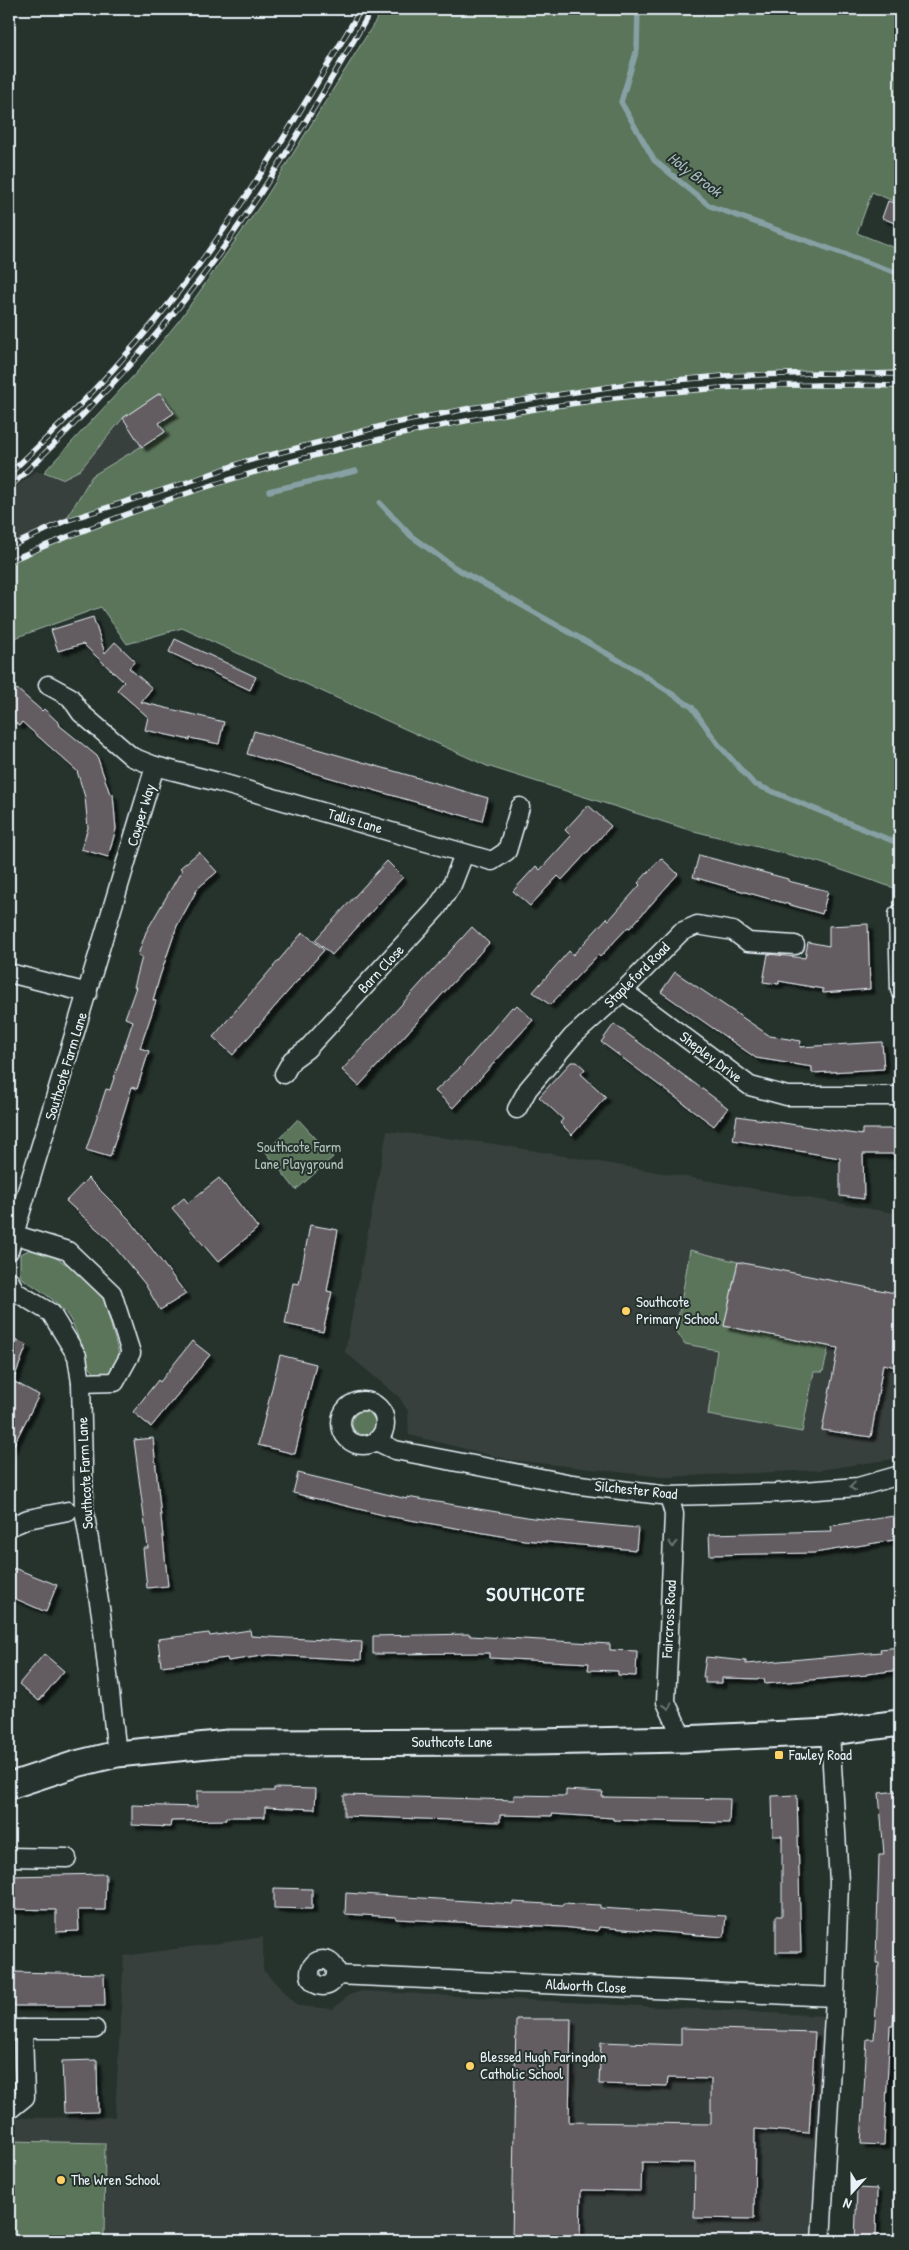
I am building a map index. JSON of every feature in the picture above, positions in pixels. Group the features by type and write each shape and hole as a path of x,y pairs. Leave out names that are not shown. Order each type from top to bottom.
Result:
{"street":[{"name":"Cowper Way","path":"48,685 70,697 81,713 132,757 155,766 113,909"},
{"name":"Tallis Lane","path":"155,766 492,861 507,851 520,807"},
{"name":"Barn Close","path":"284,1074 292,1060 307,1049 436,909 452,885 464,854"},
{"name":"Southcote Farm Lane","path":"9,1251 113,909"},
{"path":"900,914 898,915 900,990"},
{"name":"Stapleford Road","path":"517,1109 528,1090 572,1037 623,991 681,932 697,924 733,931 748,942 795,945"},
{"path":"9,974 88,993"},
{"name":"Shepley Drive","path":"623,991 750,1086 787,1096 900,1096"},
{"path":"13,1234 68,1251 112,1293 131,1353 114,1382 80,1383"},
{"name":"Southcote Farm Lane","path":"11,1287 52,1313 77,1356 80,1383 84,1509 101,1614 117,1754"},
{"name":"Silchester Road","path":"376,1441 395,1450 572,1484 670,1496 776,1493 858,1487 900,1475"},
{"name":"Faircross Road","path":"670,1496 674,1514 666,1702 683,1739"},
{"path":"9,1527 28,1519 68,1511"},
{"name":"Southcote Lane","path":"9,1786 76,1764 117,1754 228,1743 534,1742 683,1739 830,1732 900,1723"},
{"path":"821,2241 835,1997 839,1882 830,1732"},
{"path":"9,1857 67,1858"},
{"name":"Aldworth Close","path":"336,1975 835,1997"},
{"path":"9,2110 25,2096 16,2029 95,2029"}],"shaded area":[{"path":"123,418 142,447 92,476 65,521 9,547 9,492 36,471 62,479 80,470"},
{"name":"Southcote Primary School","path":"387,1131 495,1144 900,1214 900,1458 820,1470 663,1477 511,1460 409,1435 408,1411 399,1397 345,1352"},
{"name":"Blessed Hugh Faringdon Catholic School","path":"263,1937 263,1970 298,2006 333,2009 349,1995 362,1991 824,2016 811,2241 9,2241 9,2118 115,2117 124,1956"}],"green space":[{"path":"383,9 900,9 900,204 872,192 857,233 900,250 900,370 788,374 628,384 471,408 390,424 251,460 65,521 92,476 165,432 159,423 173,413 160,393 123,418 80,470 62,479 44,472 137,372 181,318 266,197"},
{"path":"815,385 900,387 900,890 818,862 686,829 487,766 182,628 127,644 101,607 9,640 9,561 83,530 235,478 312,455 390,436 548,406 675,392"},
{"name":"Southcote Farm Lane Playground","path":"298,1119 333,1157 296,1190 266,1152"},
{"path":"36,1247 79,1271 104,1300 120,1358 110,1375 94,1373 85,1357 70,1319 51,1298 20,1277 20,1254"},
{"path":"690,1250 738,1262 724,1326 829,1346 823,1372 814,1372 802,1432 708,1415 717,1350 685,1344 676,1330"},
{"path":"364,1411 373,1414 376,1423 373,1432 364,1435 355,1432 352,1423 355,1414"},
{"name":"The Wren School","path":"9,2141 105,2143 104,2241 9,2241"}],"building":[{"path":"888,201 900,205 900,225 882,218"},
{"path":"160,393 174,413 159,423 165,432 142,447 123,418"},
{"path":"93,617 105,653 115,642 135,661 129,668 152,688 141,702 224,722 219,744 145,730 148,717 117,690 124,682 83,644 58,651 51,630"},
{"path":"175,639 256,677 250,690 169,652"},
{"path":"17,689 42,711 44,709 59,725 97,756 110,794 113,794 116,829 108,857 81,849 88,828 85,797 77,771 22,722 19,726 9,717 9,699"},
{"path":"254,731 488,798 482,821 247,754"},
{"path":"588,805 611,826 562,880 558,876 530,906 513,891 536,866 540,870 571,836 565,830"},
{"path":"199,852 217,872 198,888 177,926 160,976 153,1000 156,1001 140,1048 149,1051 137,1089 132,1087 110,1157 86,1150 106,1089 110,1090 133,1021 125,1018 136,987 134,987 142,957 138,955 146,932 182,870 180,868"},
{"path":"699,855 828,891 822,914 693,877"},
{"path":"661,858 678,874 630,928 628,927 600,957 598,955 550,1005 533,992 569,951 573,955 607,918 609,920 640,885 638,883"},
{"path":"387,861 403,877 332,955 315,940"},
{"path":"868,924 870,989 823,993 823,989 779,981 779,984 763,982 768,954 805,958 808,942 829,946 829,926"},
{"path":"472,927 489,943 359,1086 342,1070"},
{"path":"303,932 324,950 233,1055 213,1037"},
{"path":"675,972 770,1036 801,1041 800,1047 882,1042 884,1069 812,1073 812,1067 756,1058 661,992"},
{"path":"517,1005 533,1020 453,1108 435,1091 461,1067 512,1007 514,1008"},
{"path":"614,1024 728,1108 714,1126 601,1042"},
{"path":"571,1062 577,1062 585,1069 581,1074 606,1097 572,1135 560,1123 563,1119 539,1097"},
{"path":"737,1116 862,1135 862,1129 900,1129 900,1154 863,1154 864,1199 840,1196 840,1158 733,1140"},
{"path":"88,1178 130,1220 186,1294 160,1310 145,1284 108,1239 66,1201"},
{"path":"219,1178 258,1228 218,1262 172,1208 184,1198 188,1203"},
{"path":"310,1225 338,1230 327,1291 332,1292 323,1332 285,1324 293,1283 299,1284"},
{"path":"738,1262 900,1294 900,1368 883,1364 871,1437 822,1430 838,1348 724,1326"},
{"path":"9,1338 27,1345 13,1381 39,1395 9,1454"},
{"path":"192,1341 210,1355 151,1427 133,1412 158,1380 160,1382"},
{"path":"280,1355 316,1364 295,1454 258,1445"},
{"path":"153,1438 168,1586 147,1588 143,1548 148,1548 134,1440"},
{"path":"298,1473 407,1499 407,1497 533,1518 638,1528 636,1550 524,1540 387,1516 293,1493"},
{"path":"900,1515 900,1539 814,1553 710,1555 709,1534 832,1531 831,1526"},
{"path":"14,1568 57,1585 46,1612 9,1596 9,1581"},
{"path":"250,1630 251,1636 362,1642 361,1660 269,1655 228,1661 227,1658 161,1666 158,1639 209,1633 210,1636"},
{"path":"470,1634 470,1636 610,1644 610,1650 637,1651 636,1676 618,1675 618,1671 588,1670 589,1663 489,1658 489,1653 373,1654 373,1636"},
{"path":"900,1647 900,1670 867,1675 765,1684 764,1679 722,1678 722,1683 705,1683 705,1677 703,1677 706,1657 746,1661 746,1664 881,1652 880,1649"},
{"path":"44,1654 64,1671 39,1701 19,1684"},
{"path":"274,1788 316,1789 315,1809 265,1807 265,1817 226,1817 226,1820 171,1821 170,1827 132,1825 132,1805 197,1807 197,1791 274,1791"},
{"path":"566,1790 603,1792 602,1797 730,1799 729,1823 613,1820 613,1818 552,1814 552,1816 500,1815 500,1822 344,1816 344,1795 514,1800 514,1795 566,1796"},
{"path":"900,1791 898,1963 893,2026 890,2026 884,2145 861,2144 867,2039 874,2039 879,1963 876,1963 879,1855 884,1855 879,1793"},
{"path":"797,1795 801,1952 776,1952 776,1916 782,1916 782,1836 773,1836 772,1796"},
{"path":"106,1874 105,1910 78,1910 79,1931 56,1932 56,1910 9,1909 9,1876"},
{"path":"274,1888 312,1889 312,1909 274,1908"},
{"path":"346,1893 513,1904 513,1902 600,1905 600,1908 726,1916 724,1937 599,1927 598,1931 562,1927 396,1919 396,1917 345,1914"},
{"path":"12,1972 104,1974 105,2006 13,2006"},
{"path":"516,2019 571,2019 569,2122 711,2124 711,2079 668,2078 667,2086 599,2084 601,2042 681,2045 681,2028 815,2032 809,2133 755,2129 754,2219 694,2218 695,2163 642,2162 641,2191 581,2190 580,2241 512,2241"},
{"path":"97,2060 98,2112 64,2113 62,2061"},
{"path":"857,2188 877,2189 876,2241 855,2241"}],"waterway":[{"name":"Holy Brook","path":"638,9 637,49 621,102 654,160 710,206 900,274"},
{"path":"269,491 356,471"},
{"path":"380,503 411,536 454,567 636,670 692,707 718,744 754,784 900,844"}],"railway":[{"path":"9,474 84,401 176,295 262,173 361,9"},
{"path":"9,488 61,437 136,358 205,273 250,209 313,110 372,9"},
{"path":"9,547 65,521 197,479 243,462 390,424 471,408 628,384 723,376 817,373 900,374"},
{"path":"9,561 94,526 181,495 269,468 358,444 447,425 629,396 721,388 788,385 900,386"}],"place":[{"name":"Southcote Primary School","path":"626,1311"},
{"name":"Fawley Road","path":"779,1755"},
{"name":"Blessed Hugh Faringdon Catholic School","path":"470,2066"},
{"name":"The Wren School","path":"61,2180"}],"district":[{"name":"SOUTHCOTE","path":"536,1594"}]}
